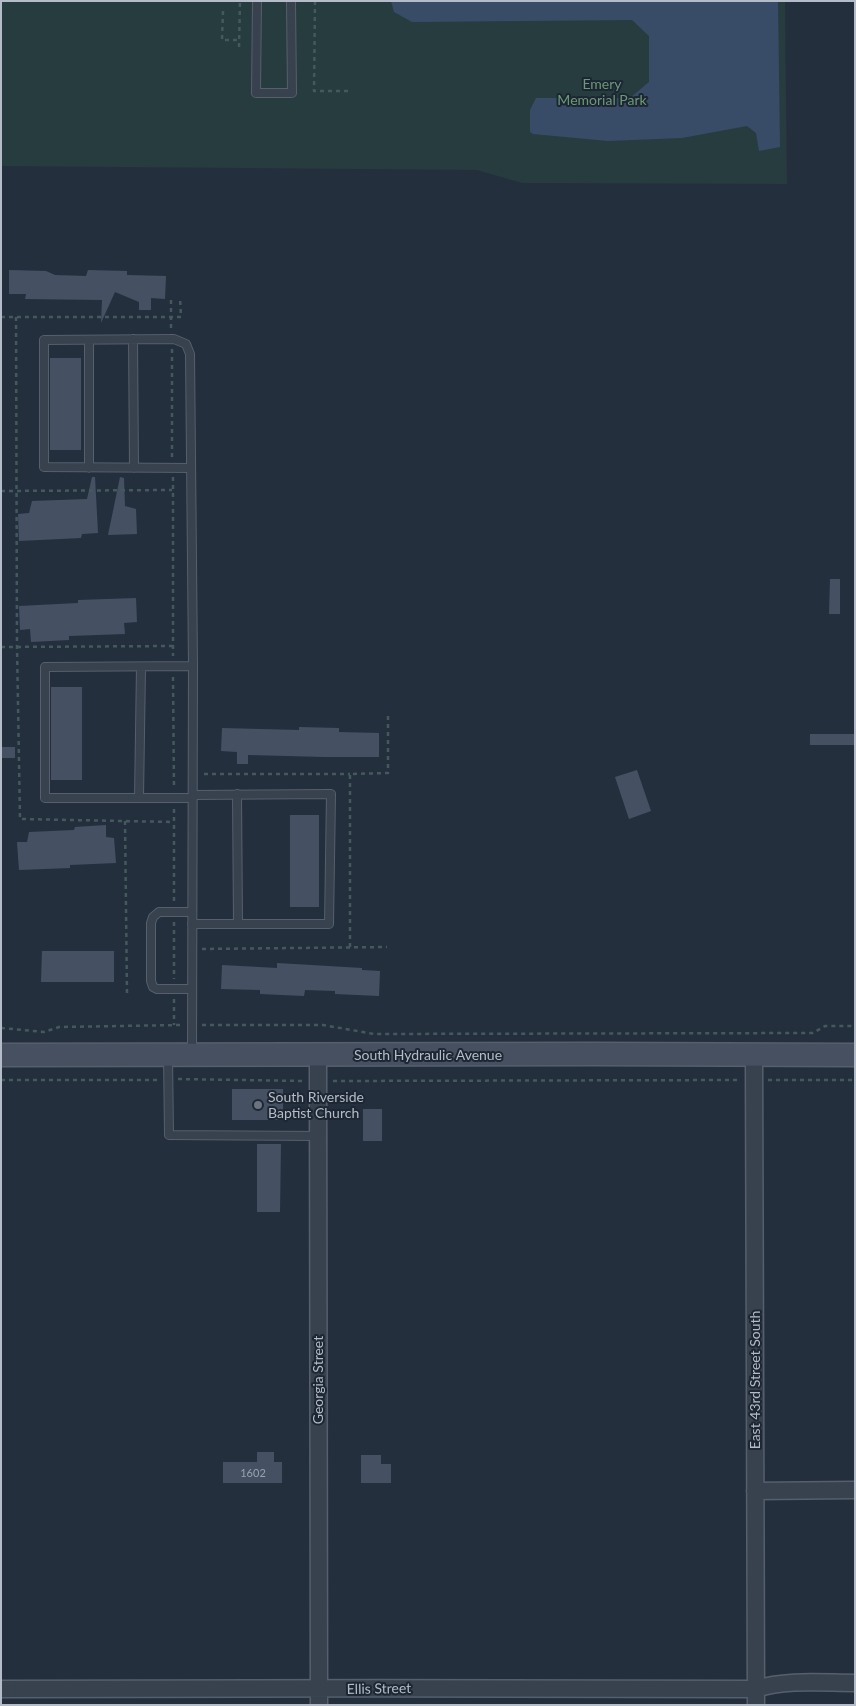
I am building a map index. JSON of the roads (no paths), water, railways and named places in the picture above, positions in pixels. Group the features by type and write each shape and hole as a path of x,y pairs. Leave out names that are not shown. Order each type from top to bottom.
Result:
{"street":[{"name":"South Hydraulic Avenue","path":"1,1055 855,1056"},
{"name":"Georgia Street","path":"318,1055 319,1697"},
{"name":"East 43rd Street South","path":"754,1055 756,1697"},
{"path":"755,1492 855,1490"},
{"name":"Ellis Street","path":"1,1690 319,1697 471,1687 756,1697 768,1685 781,1683 855,1683"}],"lane":[{"path":"257,1 256,92 292,92 291,1"},
{"path":"190,468 44,467 44,340 174,339 186,344 190,354 193,666 192,1055"},
{"path":"89,340 89,468"},
{"path":"133,340 134,468"},
{"path":"192,924 330,924 331,794 45,798 45,667 193,666"},
{"path":"139,798 141,667"},
{"path":"237,794 238,924"},
{"path":"192,912 159,912 153,917 151,933 151,981 153,987 157,989 192,990"},
{"path":"168,1055 169,1135 318,1136"}],"water":[{"path":"391,1 778,1 780,147 759,151 756,133 747,126 682,138 608,141 533,134 530,132 530,110 536,98 630,98 649,82 649,36 632,20 412,22 394,12"}],"place":[{"name":"South Riverside Baptist Church","path":"258,1105"}],"park label":[{"name":"Emery Memorial Park","path":"602,92"}]}
